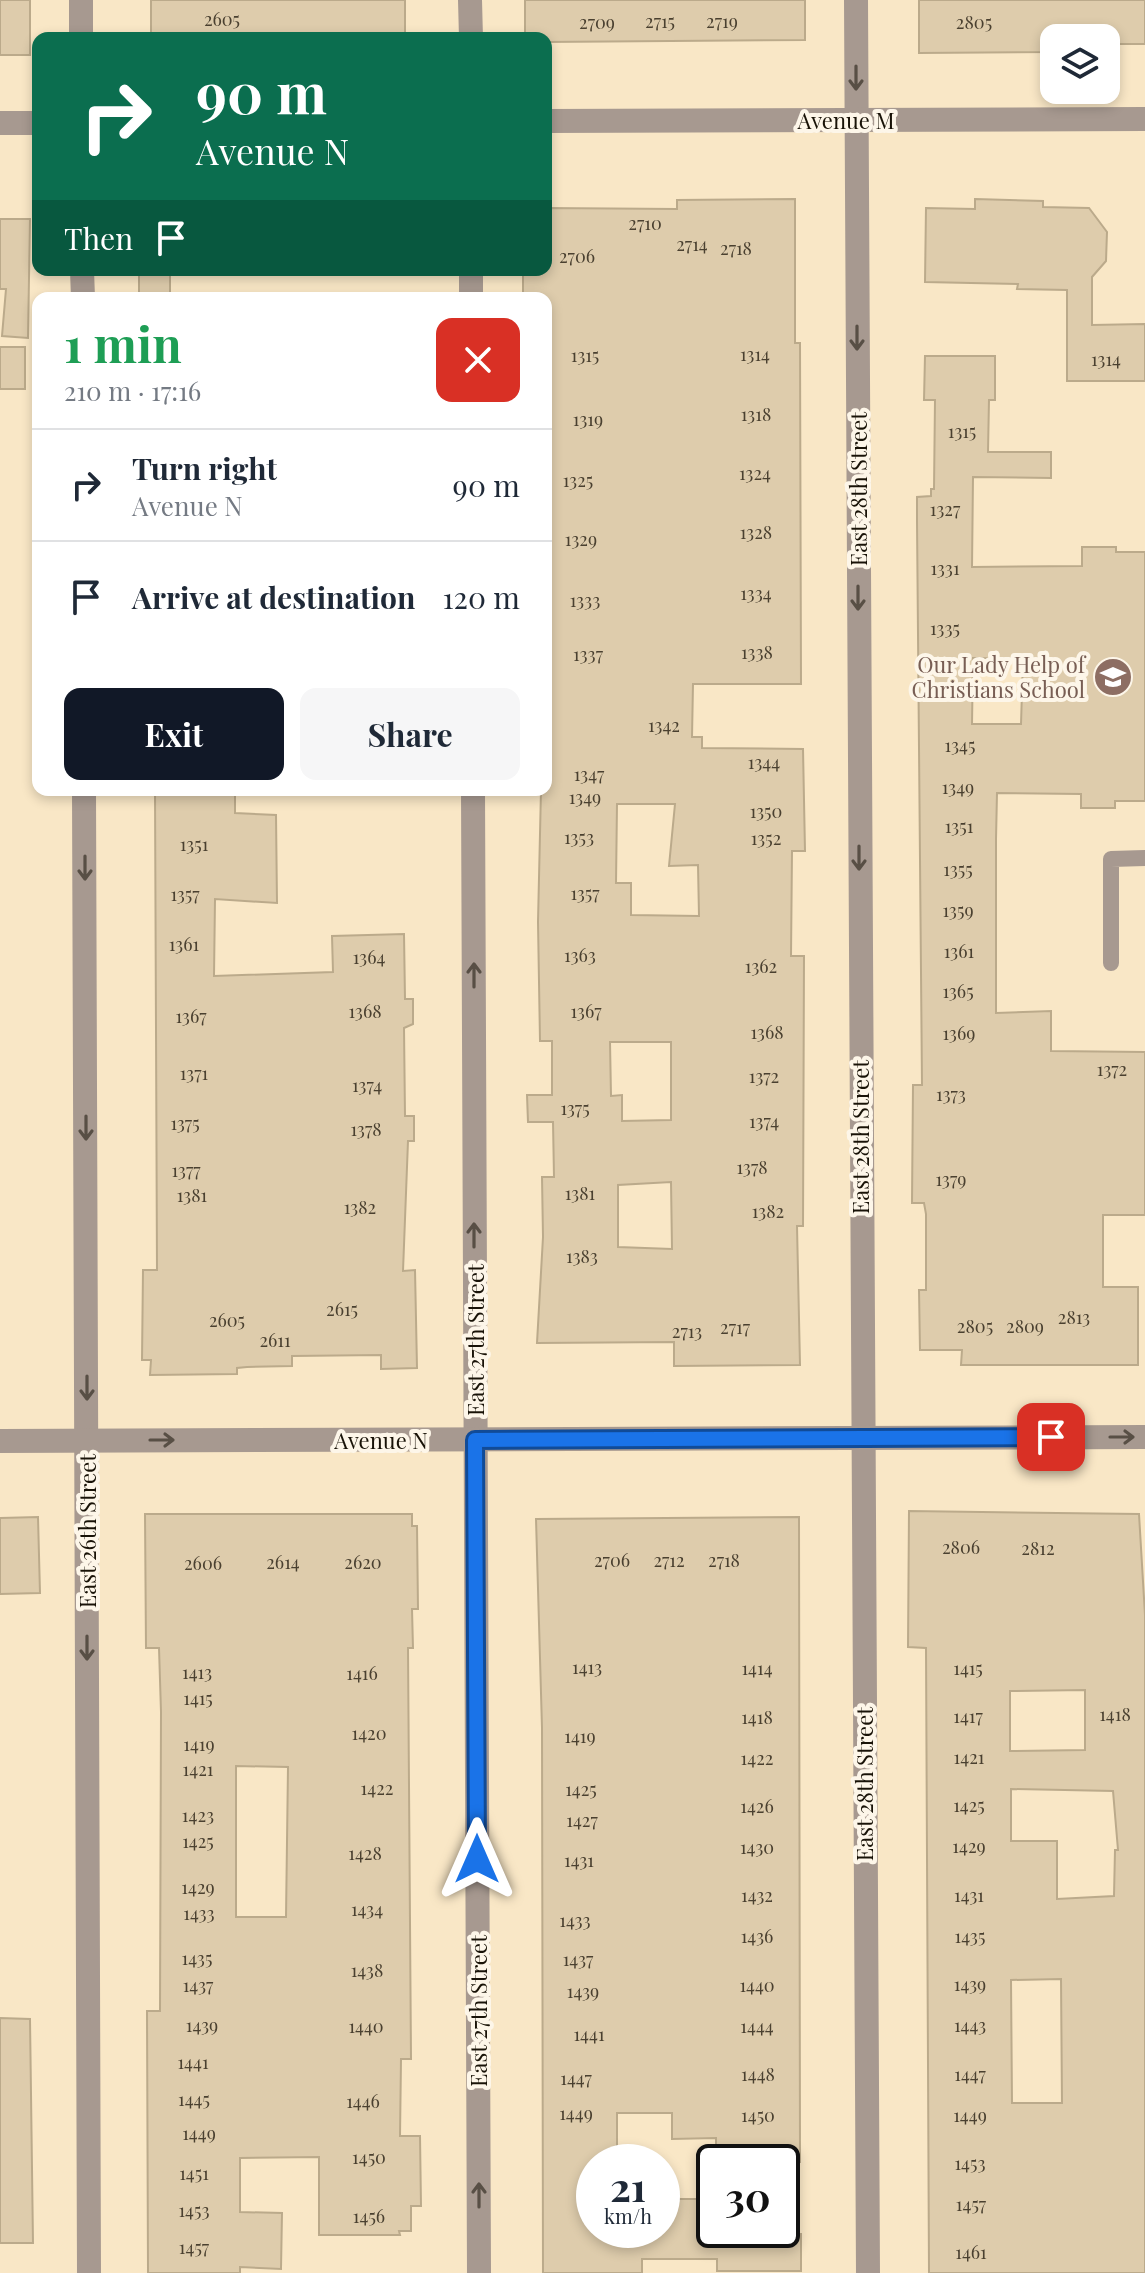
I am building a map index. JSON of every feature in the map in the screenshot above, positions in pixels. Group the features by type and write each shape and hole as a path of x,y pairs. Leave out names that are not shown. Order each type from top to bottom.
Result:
{"street":[{"path":"81,0 81,32"},
{"path":"470,0 471,32"},
{"name":"East 28th Street","path":"856,0 868,2273"},
{"name":"Avenue M","path":"552,121 1145,119"},
{"path":"0,123 32,123"},
{"name":"East 26th Street","path":"84,796 89,2273"},
{"name":"East 27th Street","path":"473,796 479,2273"},
{"name":"Avenue N","path":"0,1441 1145,1437"}],"lane":[{"path":"1111,963 1111,859 1145,858"}],"building":[{"path":"0,0 30,0 30,55 0,55"},
{"path":"151,0 405,0 405,32 151,32"},
{"path":"525,0 805,0 805,40 552,42 552,32 525,32"},
{"path":"919,0 1145,0 1145,44 1120,44 1120,24 1040,24 1040,52 919,53"},
{"path":"795,199 795,343 800,343 801,684 693,684 692,737 702,737 702,748 803,749 805,851 792,851 791,956 804,956 803,1226 797,1226 800,1365 674,1366 674,1342 537,1343 543,1237 542,1177 554,1177 553,1122 528,1122 527,1095 552,1095 552,1041 540,1041 538,922 541,796 552,796 552,292 523,292 523,276 552,276 552,208 677,209 677,200","holes":["617,804 675,804 669,866 698,865 699,916 631,915 631,883 616,883","610,1042 671,1042 671,1120 622,1121 622,1095 611,1096","671,1182 672,1249 618,1247 618,1185"]},
{"path":"975,199 1043,201 1043,207 1089,208 1107,232 1106,261 1092,277 1092,325 1145,324 1145,381 1067,381 1067,290 1017,289 1018,284 925,282 926,208 975,209"},
{"path":"0,219 30,219 28,338 2,336 6,289 0,289"},
{"path":"139,276 170,276 170,292 139,292"},
{"path":"0,347 25,347 25,389 0,389"},
{"path":"925,356 995,356 995,400 989,400 988,452 1051,452 1051,478 973,477 972,567 1082,566 1082,547 1116,547 1116,552 1145,552 1145,801 1115,801 1115,808 1081,808 1081,794 997,793 996,839 996,1013 1051,1011 1051,1051 1145,1052 1145,1215 1103,1215 1103,1287 1138,1287 1138,1365 961,1365 962,1350 920,1350 919,1290 926,1290 926,1214 924,1203 912,1203 913,1085 922,1085 917,497 931,496 931,489 934,489 935,400 924,400","holes":["973,658 1023,659 1021,724 972,724"]},
{"path":"155,796 235,796 235,813 276,815 277,903 215,899 214,976 333,972 332,936 404,934 405,999 413,999 413,1024 404,1028 405,1116 414,1116 414,1141 408,1141 403,1271 415,1270 417,1368 381,1369 381,1355 292,1356 292,1366 237,1368 237,1374 150,1375 151,1360 142,1360 143,1270 157,1270"},
{"path":"909,1511 1139,1514 1145,1615 1145,2273 929,2273 926,1648 908,1647","holes":["1085,1690 1085,1750 1010,1751 1010,1691","1011,1789 1113,1791 1118,1850 1115,1850 1114,1896 1057,1899 1057,1841 1011,1841","1061,1979 1062,2103 1012,2103 1011,1980"]},
{"path":"145,1514 412,1514 412,1526 417,1526 418,1609 412,1609 413,1648 408,1648 411,2059 401,2059 400,2136 420,2136 421,2206 411,2206 411,2231 399,2231 400,2235 319,2235 319,2157 240,2158 240,2212 282,2213 281,2269 240,2267 240,2273 148,2273 147,2011 160,2011 161,1712 159,1648 146,1648","holes":["236,1766 288,1767 286,1917 236,1917"]},
{"path":"38,1517 40,1593 0,1594 0,1518"},
{"path":"799,1517 800,2144 716,2144 716,2138 672,2139 672,2113 617,2113 617,2144 576,2144 576,2248 680,2248 680,2199 696,2199 696,2248 800,2248 801,2234 801,2271 717,2271 717,2259 642,2259 642,2273 543,2273 542,1728 536,1519"},
{"path":"0,2018 30,2019 33,2243 0,2243"}],"place":[{"name":"Our Lady Help of Christians School","path":"1113,677"}],"route":[{"path":"477,1859 475,1440 1051,1437"}]}
